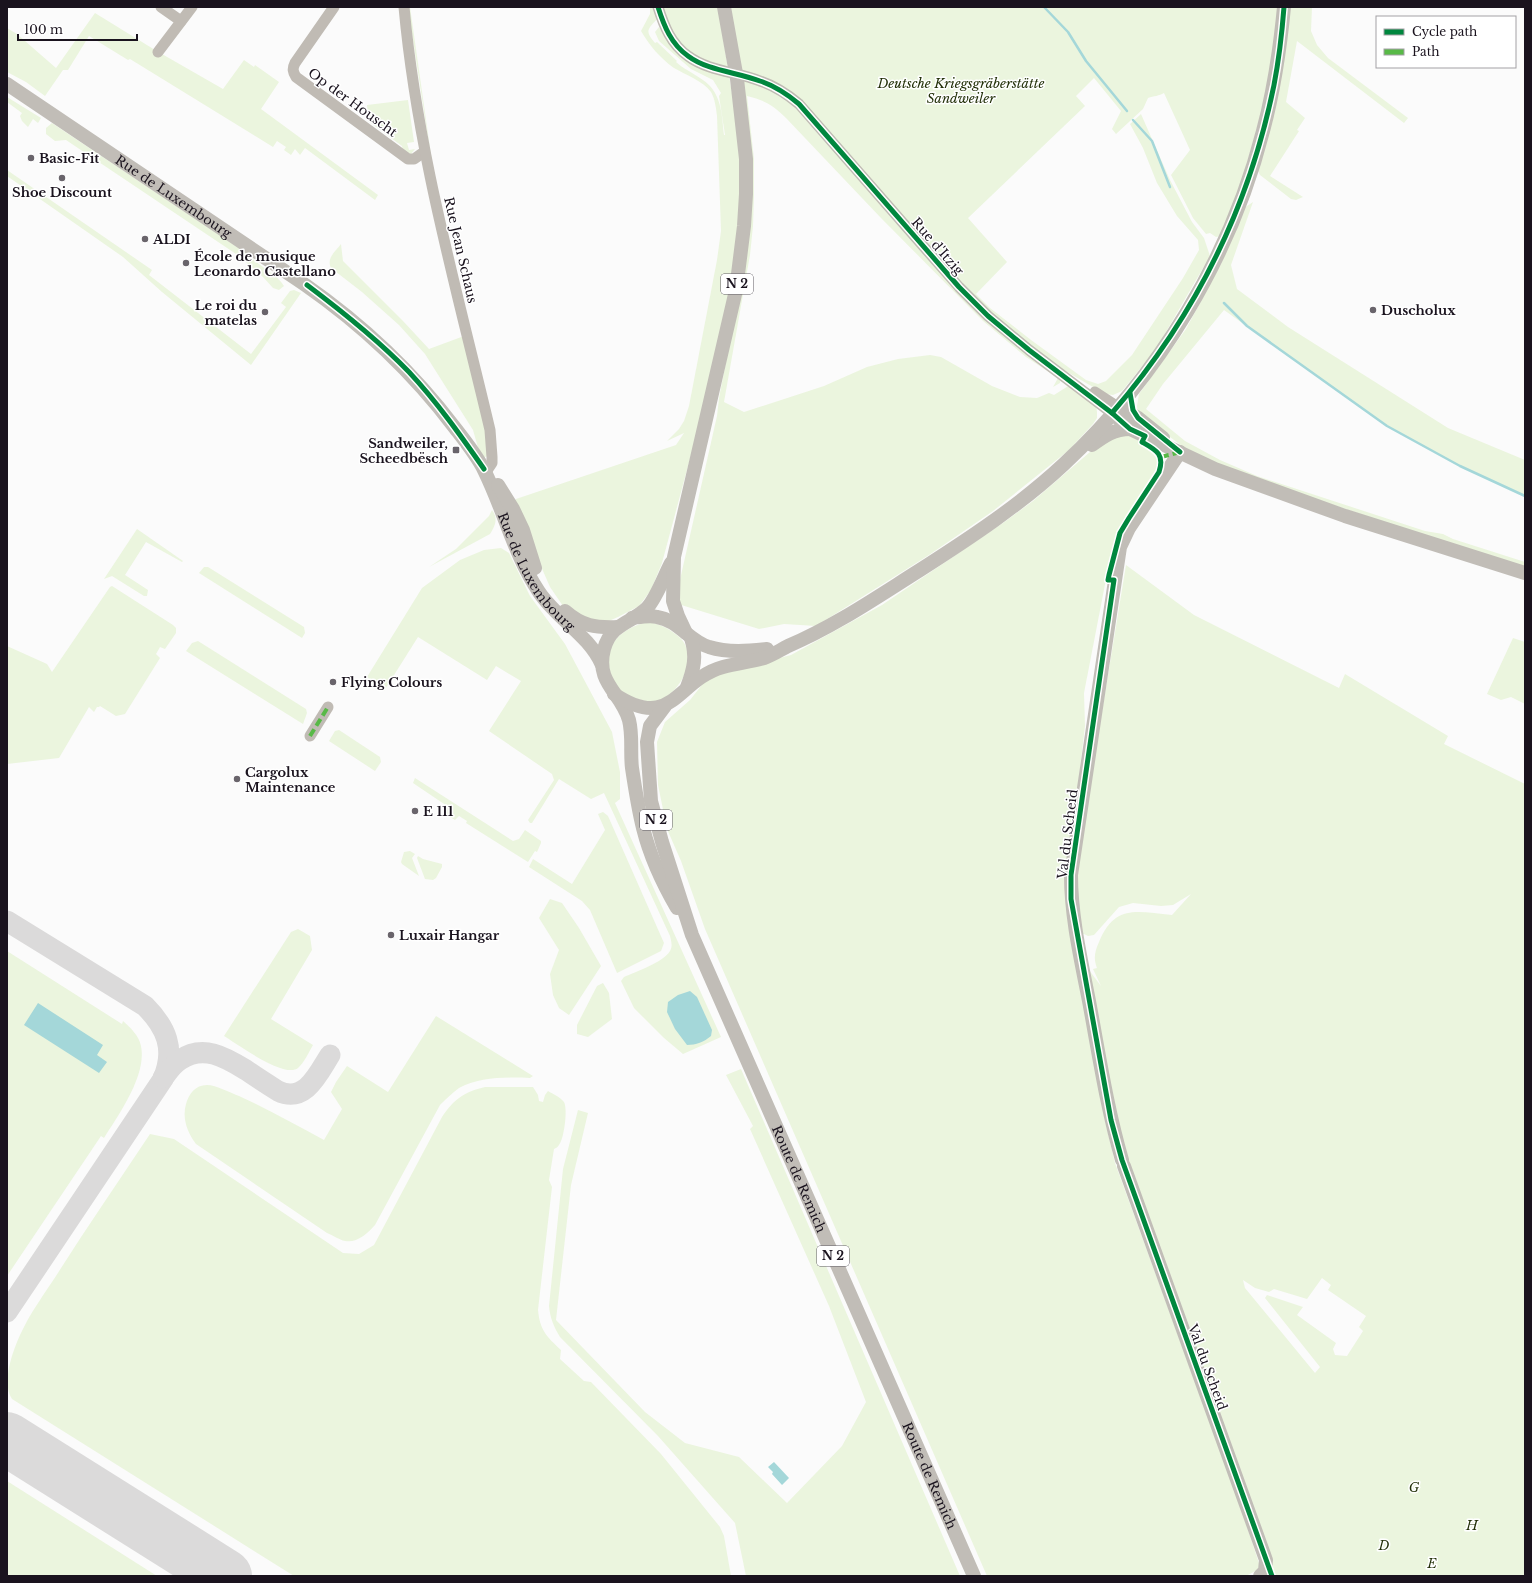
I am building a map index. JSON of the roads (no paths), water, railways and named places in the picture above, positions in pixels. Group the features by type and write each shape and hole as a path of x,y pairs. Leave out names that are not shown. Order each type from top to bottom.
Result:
{"main road":[{"name":"N 2","path":"689,635 678,616 674,601 674,557 736,290 744,226 746,194 745,152 737,79 724,7"},
{"path":"1062,466 1100,428 1130,393 1158,355 1185,314 1221,249 1254,163 1265,125 1274,84 1284,7"},
{"name":"Rue de Luxembourg","path":"7,84 268,259 344,312 379,342 410,373 442,410 484,469 512,538 538,592 554,612 593,648 602,665"},
{"path":"1130,393 1134,423"},
{"path":"1115,410 1180,452 1215,470 1345,516 1525,573"},
{"path":"687,687 704,675 721,667 766,657 817,633 846,616 933,562 998,518 1062,466 1109,433 1134,423"},
{"name":"Val du Scheid","path":"1180,452 1129,528 1120,548 1071,875 1071,899 1111,1120 1123,1163 1266,1560"},
{"name":"Rue de Luxembourg","path":"484,469 492,476 523,530 536,570 551,597 572,618 584,625 600,628 618,627"},
{"path":"512,538 516,538 521,542 539,584 551,597"},
{"name":"N 2","path":"632,618 647,608 674,557"},
{"path":"689,635 695,649 695,659 693,672 687,687 680,696 665,706 651,708 635,706 625,702 614,694 605,680 602,665 604,648 618,627 632,618 656,616 668,620 709,647 746,652 788,646"},
{"name":"Route de Remich","path":"614,694 624,708 631,731 632,766 643,829 668,893 692,935"},
{"name":"Route de Remich","path":"665,706 650,726 647,742 651,801 662,842 692,935 974,1576"},
{"path":"1260,1576 1265,1571 1266,1560"}],"street":[{"path":"161,7 181,21"},
{"path":"158,52 192,7"},
{"name":"Op der Houscht","path":"334,7 295,63 293,73 296,77 405,158 414,159 424,152"},
{"name":"Rue Jean Schaus","path":"400,7 406,32"},
{"name":"Rue Jean Schaus","path":"404,7 406,32 424,152 490,430 492,463 488,468 484,469"},
{"name":"Rue d'Itzig","path":"658,7 666,30 672,40 688,56 704,64 760,81 784,92 799,104 959,287 988,316 1029,350 1092,398 1115,410"},
{"name":"Rue d'Itzig","path":"1029,350 1115,410"},
{"path":"1092,398 1098,404 1100,411 1100,428"},
{"path":"310,736 328,707"},
{"name":"Val du Scheid","path":"1266,1560 1272,1576"}],"water":[{"path":"690,991 697,997 712,1030 711,1036 706,1040 697,1044 687,1045 675,1029 667,1012 668,1002 678,995"},
{"path":"38,1003 103,1045 97,1055 107,1062 99,1073 24,1025"},
{"path":"774,1462 789,1478 782,1485 768,1467"}],"waterway":[{"path":"1044,7 1068,32 1086,61 1127,111"},
{"path":"1133,120 1152,141 1170,187"},
{"path":"1224,303 1247,326 1387,426 1460,466 1525,496"}],"place":[{"name":"Basic-Fit","path":"31,158"},
{"name":"Shoe Discount","path":"62,178"},
{"name":"ALDI","path":"145,239"},
{"name":"École de musique Leonardo Castellano","path":"186,263"},
{"name":"Duscholux","path":"1373,310"},
{"name":"Le roi du matelas","path":"265,312"},
{"name":"Sandweiler, Scheedbësch","path":"456,450"},
{"name":"Flying Colours","path":"333,682"},
{"name":"Cargolux Maintenance","path":"237,779"},
{"name":"E 111","path":"415,811"},
{"name":"Luxair Hangar","path":"391,935"}],"park label":[{"name":"Deutsche Kriegsgräberstätte Sandweiler","path":"961,90"},
{"name":"G","path":"1414,1487"},
{"name":"H","path":"1472,1525"},
{"name":"D","path":"1384,1545"},
{"name":"E","path":"1432,1563"}]}
